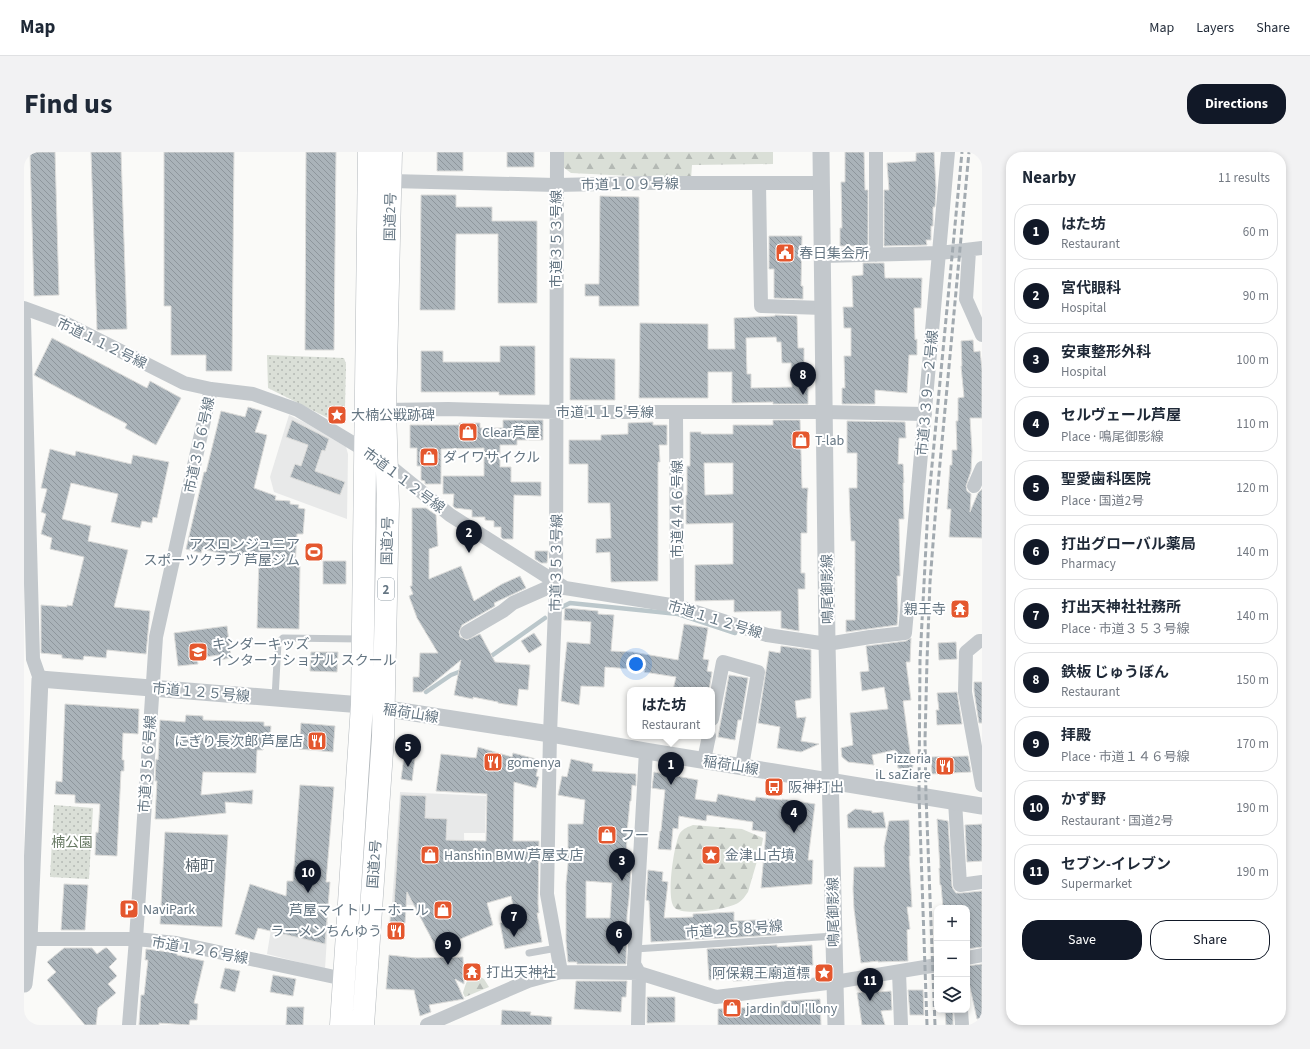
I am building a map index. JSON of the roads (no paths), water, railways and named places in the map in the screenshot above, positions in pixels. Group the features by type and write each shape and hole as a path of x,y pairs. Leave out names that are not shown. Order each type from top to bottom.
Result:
{"highway":[{"name":"国道2号","path":"341,1025 362,705 364,450 369,152"},
{"name":"国道2号","path":"363,1025 384,709 388,504 385,410 391,152"}],"street":[{"name":"市道３５３号線","path":"557,152 556,584 550,734 547,894 561,972"},
{"name":"鳴尾御影線","path":"821,152 827,644 836,1025"},
{"path":"876,152 876,255"},
{"name":"市道３３９－２号線","path":"905,633 948,152"},
{"name":"市道１０９号線","path":"391,181 556,185 650,183 821,183"},
{"path":"759,183 761,306 823,308"},
{"path":"822,256 940,253 976,250 966,299 982,335"},
{"name":"市道１１２号線","path":"24,308 65,323 184,383 211,389 253,394 298,410 386,464 450,514 556,584 565,588 677,606 767,635 827,644 905,633"},
{"path":"24,320 33,659 40,679 29,939 24,984"},
{"name":"市道３５６号線","path":"129,1025 156,637 211,389"},
{"name":"市道１１５号線","path":"385,410 448,409 557,412 825,412 925,414"},
{"name":"市道４４６号線","path":"676,412 677,606"},
{"path":"974,486 982,468"},
{"path":"467,632 503,611 513,603 556,584"},
{"path":"982,641 979,641 966,652 965,692 978,738 982,782"},
{"path":"715,703 723,662 758,672 742,766"},
{"name":"市道１２５号線","path":"40,679 362,705"},
{"name":"稲荷山線","path":"362,705 550,734 982,806"},
{"path":"704,760 708,739"},
{"path":"638,1025 639,973 634,964 646,751"},
{"path":"955,801 960,885 982,882"},
{"name":"市道１２６号線","path":"29,939 136,939 176,943 344,979"},
{"path":"970,957 982,955"},
{"path":"427,1025 528,981 561,972 639,973 716,997 835,982 934,966"},
{"path":"900,972 901,1025"},
{"path":"961,1013 962,1025"}],"lane":[{"path":"275,698 278,643 283,638 363,639"},
{"name":"市道２５８号線","path":"635,949 834,936"},
{"path":"529,953 556,948"}],"waterway":[{"path":"562,607 570,603 678,614 735,633"},
{"path":"487,659 545,618"},
{"path":"426,692 451,675 464,670"}],"railway":[{"path":"927,1025 919,795 920,660 928,507 962,152"},
{"path":"935,1025 925,740 930,582 969,152"}],"place":[{"name":"春日集会所","path":"785,253"},
{"name":"鉄板 じゅうぼん","path":"803,395"},
{"name":"大楠公戦跡碑","path":"337,415"},
{"name":"Clear芦屋","path":"468,432"},
{"name":"T-lab","path":"801,440"},
{"name":"ダイワサイクル","path":"429,457"},
{"name":"アスロンジュニア スポーツクラブ 芦屋ジム","path":"314,552"},
{"name":"宮代眼科","path":"469,553"},
{"name":"親王寺","path":"960,609"},
{"name":"キンダーキッズ インターナショナル スクール","path":"198,652"},
{"name":"にぎり長次郎 芦屋店","path":"317,741"},
{"name":"gomenya","path":"493,762"},
{"name":"Pizzeria iL saZiare","path":"945,766"},
{"name":"聖愛歯科医院","path":"408,767"},
{"name":"はた坊","path":"671,785"},
{"name":"阪神打出","path":"774,787"},
{"name":"セルヴェール芦屋","path":"794,833"},
{"name":"フー","path":"607,835"},
{"name":"Hanshin BMW 芦屋支店","path":"430,855"},
{"name":"金津山古墳","path":"711,855"},
{"name":"安東整形外科","path":"622,881"},
{"name":"かず野","path":"308,893"},
{"name":"NaviPark","path":"129,909"},
{"name":"芦屋マイトリーホール","path":"443,910"},
{"name":"ラーメンちんゆう","path":"396,931"},
{"name":"打出天神社社務所","path":"514,937"},
{"name":"打出グローバル薬局","path":"619,954"},
{"name":"拝殿","path":"448,965"},
{"name":"打出天神社","path":"472,972"},
{"name":"阿保親王廟道標","path":"824,973"},
{"name":"セブン-イレブン","path":"870,1001"},
{"name":"jardin du I'llony","path":"732,1008"}],"district":[{"name":"楠町","path":"200,866"}],"park label":[{"name":"楠公園","path":"72,842"}]}
